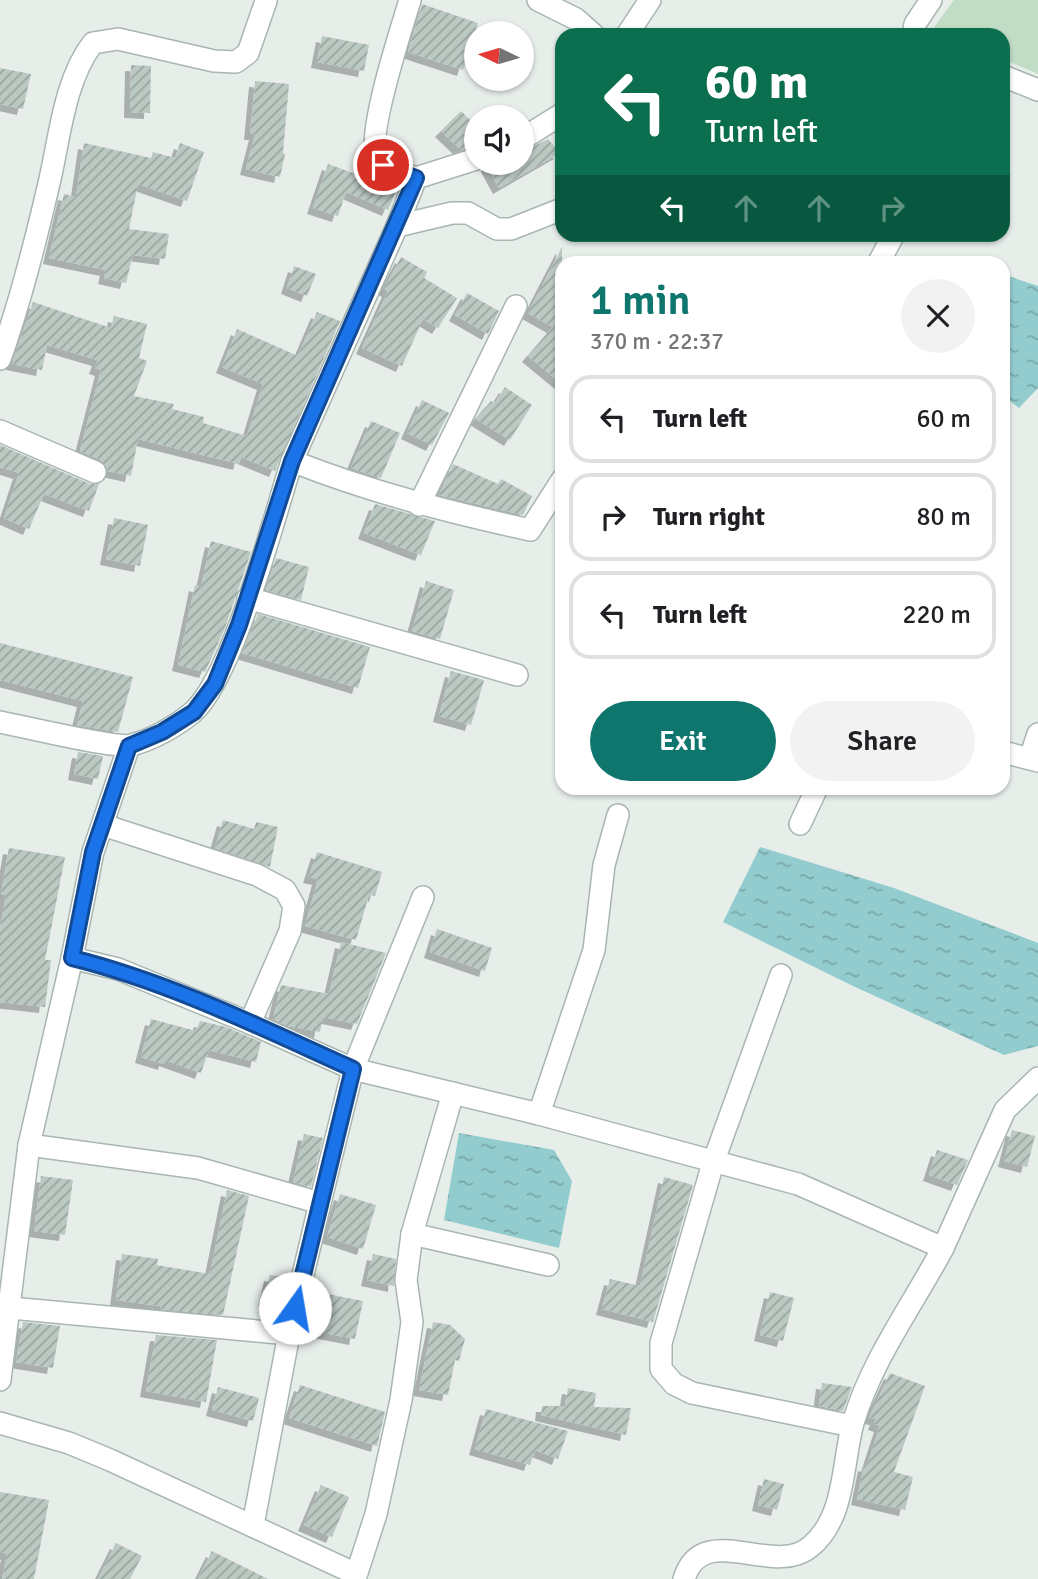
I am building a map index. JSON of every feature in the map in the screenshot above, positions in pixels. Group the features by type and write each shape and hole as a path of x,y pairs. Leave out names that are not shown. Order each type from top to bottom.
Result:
{"street":[{"path":"410,0 373,142 376,156 383,165 416,178 464,163"},
{"path":"538,0 576,19 586,28"},
{"path":"632,28 650,0"},
{"path":"915,28 931,0"},
{"path":"0,359 29,266 66,108 82,57 87,50 93,43 118,39 214,61 236,62 248,53 265,1"},
{"path":"1010,79 1038,90"},
{"path":"534,132 555,118"},
{"path":"0,722 129,746 162,732 194,712 215,684 248,598 292,461 416,178"},
{"path":"397,226 452,213 468,213 497,229 511,229 555,212"},
{"path":"419,505 516,306"},
{"path":"0,431 95,472"},
{"path":"292,461 419,505 530,530 555,491"},
{"path":"248,598 517,675"},
{"path":"1010,754 1034,759 1038,734"},
{"path":"0,1380 11,1308 7,1283 29,1145 72,958 93,852 129,746"},
{"path":"800,824 814,795"},
{"path":"539,1114 594,950 604,864 618,815"},
{"path":"103,825 257,875 285,890 294,906 290,931 250,1023"},
{"path":"253,1525 289,1334 353,1069 423,897"},
{"path":"72,958 118,969 353,1069 539,1114 713,1164 798,1184 943,1248"},
{"path":"781,975 713,1164 661,1343 661,1369 674,1384 692,1394 852,1426"},
{"path":"684,1579 687,1568 701,1553 724,1550 781,1557 798,1554 811,1546 830,1522 841,1487 852,1426 866,1383 943,1248 1006,1110 1038,1078"},
{"path":"0,1423 69,1443 253,1525 355,1576 376,1514 401,1400 412,1322 406,1280 412,1234 453,1093"},
{"path":"29,1145 198,1168 320,1203"},
{"path":"412,1234 548,1265"},
{"path":"11,1308 289,1334"}],"green space":[{"path":"954,0 1038,0 1038,74 1010,62 1010,28 933,28"}],"water":[{"path":"1010,277 1038,286 1038,388 1019,408 1010,401"},
{"path":"760,847 894,888 1038,943 1038,1046 1004,1055 853,986 723,922"},
{"path":"459,1133 554,1150 572,1181 559,1248 444,1220"}],"building":[{"path":"422,4 472,21 464,21 463,70 408,52"},
{"path":"322,36 369,45 364,71 317,62"},
{"path":"131,65 151,66 150,113 130,112"},
{"path":"0,68 31,74 23,109 0,104"},
{"path":"255,81 289,84 285,154 280,177 246,169 255,134 250,134"},
{"path":"461,111 464,114 464,149 461,150 441,131"},
{"path":"548,139 555,147 555,156 534,168 534,146"},
{"path":"84,143 151,158 153,152 175,158 180,143 204,152 187,201 138,184 129,229 169,234 165,259 133,255 126,283 104,278 106,270 49,258 64,194 76,197"},
{"path":"328,164 397,189 388,210 346,192 338,216 313,208"},
{"path":"492,175 522,175 499,188"},
{"path":"401,257 427,272 424,278 457,298 438,328 423,319 402,366 362,348 388,291 384,289"},
{"path":"555,261 555,378 528,356 553,327 528,313"},
{"path":"294,266 316,274 307,296 287,288"},
{"path":"467,293 499,311 488,334 455,315"},
{"path":"33,302 111,328 114,316 147,324 139,358 147,361 134,396 174,404 172,409 204,417 203,423 247,436 263,384 222,367 237,329 298,356 317,312 340,321 275,471 241,457 239,464 138,439 131,476 108,471 101,460 80,451 101,370 95,368 98,360 47,345 42,370 12,364"},
{"path":"505,387 532,405 510,440 476,419 491,401 495,403"},
{"path":"422,400 449,413 432,445 407,433"},
{"path":"371,421 400,433 381,478 351,468"},
{"path":"0,445 90,484 99,484 89,511 44,494 29,529 4,518 19,473 0,467"},
{"path":"453,464 498,484 501,479 532,496 523,515 439,495"},
{"path":"375,504 435,521 421,555 364,533"},
{"path":"114,518 148,525 140,566 106,559"},
{"path":"211,541 251,552 225,628 205,672 178,665 195,585 201,587"},
{"path":"276,558 309,567 301,600 266,590"},
{"path":"426,581 454,590 440,639 412,631"},
{"path":"258,614 370,647 358,688 242,653"},
{"path":"0,643 133,677 118,732 77,725 83,701 0,680"},
{"path":"451,671 484,680 471,725 439,716"},
{"path":"78,752 103,756 98,779 74,774"},
{"path":"223,820 254,829 256,822 278,827 270,867 215,848"},
{"path":"9,848 65,857 45,960 51,960 45,1007 0,1002 0,929 6,895 1,894"},
{"path":"317,852 382,872 375,896 369,895 356,940 305,926 318,879 309,877"},
{"path":"437,929 492,948 485,971 430,952"},
{"path":"341,942 386,953 357,1024 323,1017 320,1032 288,1026 273,1019 281,985 329,994"},
{"path":"151,1019 196,1031 200,1021 226,1027 261,1042 256,1062 209,1050 201,1073 165,1060 164,1064 141,1057"},
{"path":"1012,1130 1035,1136 1027,1167 1004,1161"},
{"path":"304,1134 323,1138 311,1187 293,1182"},
{"path":"937,1150 968,1160 957,1185 929,1175"},
{"path":"41,1176 73,1180 65,1235 34,1231"},
{"path":"664,1177 693,1185 653,1322 602,1309 610,1279 640,1286"},
{"path":"227,1190 249,1196 223,1315 161,1309 160,1306 116,1300 122,1254 158,1259 157,1265 210,1274"},
{"path":"340,1194 376,1205 363,1249 327,1237"},
{"path":"373,1254 396,1259 394,1286 367,1280"},
{"path":"270,1275 289,1278 283,1304 264,1301"},
{"path":"770,1292 794,1298 783,1341 760,1335"},
{"path":"322,1293 363,1301 355,1339 314,1331"},
{"path":"23,1322 60,1326 53,1368 16,1362"},
{"path":"433,1322 450,1325 465,1339 459,1361 455,1360 448,1395 419,1390"},
{"path":"156,1335 217,1340 206,1402 146,1391"},
{"path":"890,1373 925,1386 894,1472 913,1477 905,1510 857,1499 864,1465 867,1466 880,1426 874,1424 876,1419 869,1418"},
{"path":"822,1383 852,1387 843,1411 819,1406"},
{"path":"300,1385 385,1412 377,1446 289,1418"},
{"path":"218,1387 259,1398 253,1421 212,1410"},
{"path":"568,1388 596,1393 594,1407 631,1408 626,1435 541,1415 542,1406 565,1406"},
{"path":"486,1409 568,1431 558,1459 535,1450 530,1465 475,1449"},
{"path":"764,1479 784,1484 777,1510 758,1505"},
{"path":"321,1485 349,1497 332,1537 304,1525"},
{"path":"0,1492 49,1500 34,1579 2,1579 7,1554 0,1552"},
{"path":"116,1543 142,1556 130,1579 98,1579"},
{"path":"212,1551 268,1579 198,1579"}],"route":[{"path":"295,1308 353,1069 118,969 72,958 93,852 129,746 162,732 194,712 215,684 239,625 292,461 416,178 383,165"}]}
